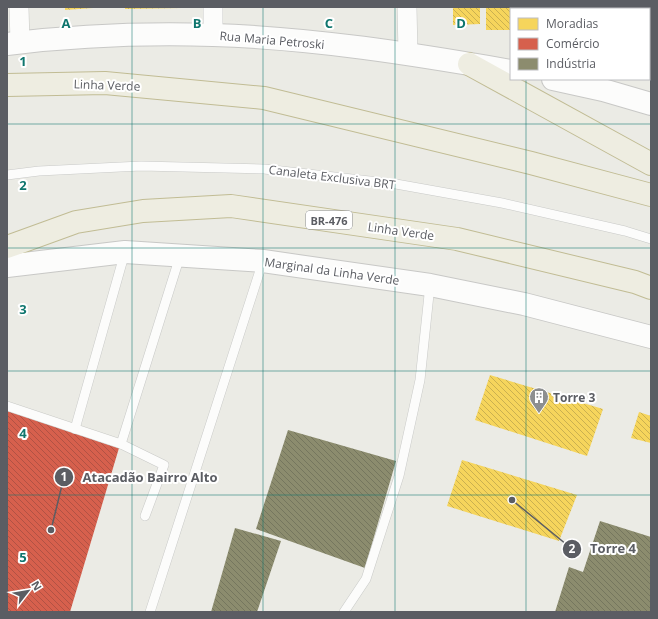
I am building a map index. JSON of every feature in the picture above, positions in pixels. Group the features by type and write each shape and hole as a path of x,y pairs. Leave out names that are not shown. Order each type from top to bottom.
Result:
{"highway":[{"path":"469,64 651,164"},
{"name":"Linha Verde","path":"7,85 105,83 264,98 531,163 651,195"},
{"name":"Linha Verde","path":"7,247 76,222 143,211 231,206 457,239 635,282 651,288"}],"main road":[{"name":"Rua Maria Petroski","path":"13,43 137,36 213,35 332,44 408,54 510,71"},
{"path":"562,80 603,85 651,104"},
{"name":"Marginal da Linha Verde","path":"7,266 125,252 263,261 430,285 524,304 651,336"}],"street":[{"path":"13,43 19,7"},
{"path":"212,7 213,35"},
{"path":"407,7 408,54"}],"lane":[{"name":"Canaleta Exclusiva BRT","path":"7,175 40,171 141,166 264,169 403,185 502,203 625,231 651,239"},
{"path":"75,429 125,252"},
{"path":"121,444 180,256"},
{"path":"150,612 263,261"},
{"path":"344,612 366,579 399,476 420,380 430,285"},
{"path":"7,406 121,444 164,465 145,516"}],"building: Moradias":[{"path":"65,7 93,7 93,8 65,10"},
{"path":"125,7 182,7 182,8 125,9"},
{"path":"453,7 480,7 480,24 453,25"},
{"path":"486,7 522,7 510,8 510,30 486,30"},
{"path":"650,29 651,29 650,64"},
{"name":"Torre 3","path":"490,375 603,409 587,456 475,420"},
{"path":"639,412 651,416 651,443 631,438"},
{"path":"462,460 577,495 559,541 447,506"}],"building: Comércio":[{"path":"7,410 119,448 70,612 7,612"}],"building: Indústria":[{"path":"288,430 396,461 365,568 256,529"},
{"path":"600,521 651,537 651,612 555,612 569,567 583,572"},
{"path":"235,528 281,541 257,612 211,612"}],"place":[{"name":"Torre 3","path":"539,414"},
{"name":"Torre 4","path":"512,500"},
{"name":"Atacadão Bairro Alto","path":"51,530"}]}
